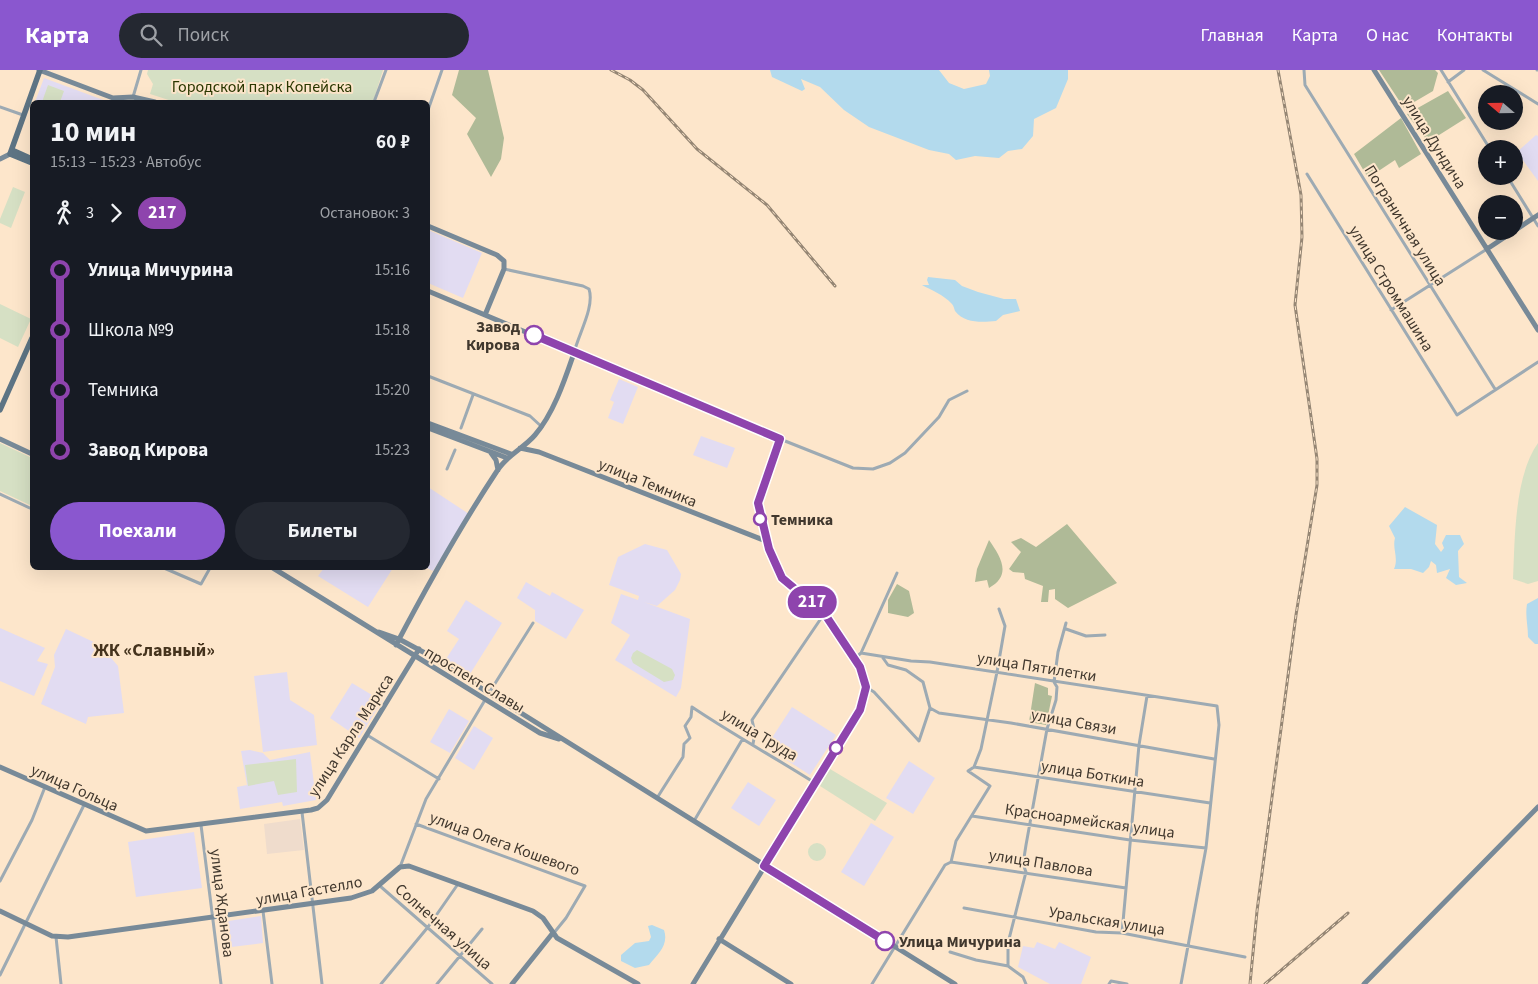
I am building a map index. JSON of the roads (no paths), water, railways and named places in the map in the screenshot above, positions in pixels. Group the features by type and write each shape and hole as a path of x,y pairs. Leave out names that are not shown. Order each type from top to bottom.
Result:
{"main road":[{"path":"11,152 40,70"},
{"path":"11,152 30,158"},
{"path":"11,152 30,163"},
{"path":"0,403 30,336"},
{"path":"0,410 30,342"}],"street":[{"path":"40,70 113,98 133,97 146,100"},
{"path":"133,97 141,70"},
{"path":"375,100 386,70"},
{"path":"430,104 442,70"},
{"name":"Пограничная улица","path":"1304,70 1305,85 1495,389"},
{"name":"улица Дундича","path":"1374,70 1538,330"},
{"path":"1440,70 1484,140"},
{"path":"1448,82 1464,70"},
{"path":"1483,70 1538,104"},
{"path":"0,107 24,116"},
{"path":"0,158 11,152"},
{"name":"улица Строммашина","path":"1307,174 1457,415 1495,389"},
{"path":"1514,185 1536,216 1538,226"},
{"path":"1523,225 1536,216"},
{"path":"430,227 497,255 504,261 504,269 485,315"},
{"path":"1390,310 1500,240"},
{"path":"396,645 433,576 498,470 509,456 542,427 574,353 586,319 589,289 583,286 504,269"},
{"path":"430,292 853,468 872,469 890,463 905,454 939,418 949,400 967,391"},
{"path":"1495,389 1538,362"},
{"path":"430,377 530,416 542,427"},
{"path":"461,428 473,395"},
{"path":"430,424 509,456"},
{"path":"430,429 509,456"},
{"path":"534,436 534,446 538,452"},
{"path":"0,439 30,453"},
{"path":"693,984 860,710 866,687 862,672 824,613 782,578 774,566 766,541 758,503 780,439"},
{"name":"улица Темника","path":"520,448 538,452 766,541"},
{"path":"447,469 455,450"},
{"path":"488,450 496,460 498,470"},
{"path":"0,494 30,508"},
{"path":"169,570 201,584 209,570"},
{"name":"проспект Славы","path":"277,570 379,632 414,657 540,733 562,739"},
{"path":"854,658 861,653 897,573"},
{"path":"872,984 945,865 951,862 956,841 990,786 968,771 974,767 981,750 997,672 1005,626 1000,609"},
{"path":"753,744 752,720 824,613"},
{"name":"улица Гастелло","path":"56,937 68,937 313,904 351,898 365,894 380,886 400,867 426,799 533,623"},
{"path":"1008,966 1008,943 1013,917 1026,872 1023,864 1047,729 1056,700 1057,687 1054,682 1058,652 1066,629 1066,623"},
{"path":"1066,629 1086,636 1105,635"},
{"name":"проспект Славы","path":"379,632 419,649 954,984"},
{"name":"улица Карла Маркса","path":"141,830 155,831 302,812 318,808 327,800 419,649"},
{"name":"улица Пятилетки","path":"861,653 1217,706 1219,725 1214,759"},
{"path":"866,687 874,692 919,741 930,708 923,682 906,670 888,665 882,657"},
{"path":"462,686 467,679"},
{"path":"1122,933 1134,792 1147,696"},
{"name":"улица Труда","path":"657,798 683,757 684,744 690,738 685,726 691,717 692,707 742,740 753,744 815,783"},
{"name":"улица Связи","path":"930,708 939,713 1047,729 1214,759"},
{"path":"366,735 439,780"},
{"path":"694,821 742,740"},
{"path":"1181,984 1206,848 1214,759"},
{"name":"улица Гольца","path":"0,767 141,830"},
{"name":"улица Боткина","path":"974,767 1210,803"},
{"path":"0,881 32,820 45,787"},
{"path":"0,975 24,922 53,870 84,804"},
{"path":"1364,984 1538,807"},
{"path":"302,812 322,984"},
{"name":"Красноармейская улица","path":"972,816 1130,840 1206,848"},
{"name":"улица Олега Кошевого","path":"416,824 585,886 566,918 552,934"},
{"name":"улица Жданова","path":"201,825 221,984"},
{"name":"улица Павлова","path":"951,862 1126,888"},
{"path":"400,867 409,866 538,913 552,934 638,984"},
{"path":"381,984 428,927 458,883"},
{"name":"Солнечная улица","path":"380,886 492,984"},
{"name":"Уральская улица","path":"964,908 1096,932 1122,933 1245,957"},
{"path":"263,911 272,984"},
{"path":"0,912 56,937 61,984"},
{"path":"437,984 482,929"},
{"path":"512,984 552,934"},
{"path":"719,939 791,984"},
{"path":"950,952 976,960 1008,966 1023,977 1026,984"},
{"path":"1109,984 1110,981 1127,984"}],"water":[{"path":"770,70 939,70 949,83 964,89 986,84 990,76 989,70 1068,70 1068,79 1056,108 1034,119 1033,136 1022,149 1008,151 999,158 975,156 956,160 949,154 929,150 869,127 844,110 820,87 801,79 805,89 802,91 772,77"},
{"path":"928,277 955,280 962,286 978,292 1004,299 1016,299 1020,311 1003,315 996,321 980,322 969,320 959,315 953,305 945,298 922,285 929,285"},
{"path":"1405,507 1437,525 1435,544 1441,552 1444,548 1442,543 1446,535 1460,535 1464,544 1458,551 1459,577 1467,583 1456,585 1446,578 1450,569 1437,573 1436,565 1431,561 1429,567 1423,573 1411,569 1394,569 1396,561 1395,538 1389,526"},
{"path":"1538,598 1538,644 1535,644 1528,637 1526,608 1527,604"},
{"path":"652,925 664,930 665,940 662,949 649,965 635,968 621,961 621,955 635,943 649,941 651,937 648,926"}],"railway":[{"path":"611,70 630,80 643,90 697,149 767,205 835,286"},
{"path":"1250,984 1257,911 1296,615 1317,485 1317,459 1295,305 1302,237 1301,195 1278,70"},
{"path":"1265,984 1348,913"}],"place":[{"name":"Завод Кирова","path":"534,335"},
{"name":"Темника","path":"760,519"},
{"name":"Улица Мичурина","path":"885,941"}],"district":[{"name":"ЖК «Славный»","path":"154,650"}],"park label":[{"name":"Городской парк Копейска","path":"262,86"}]}
